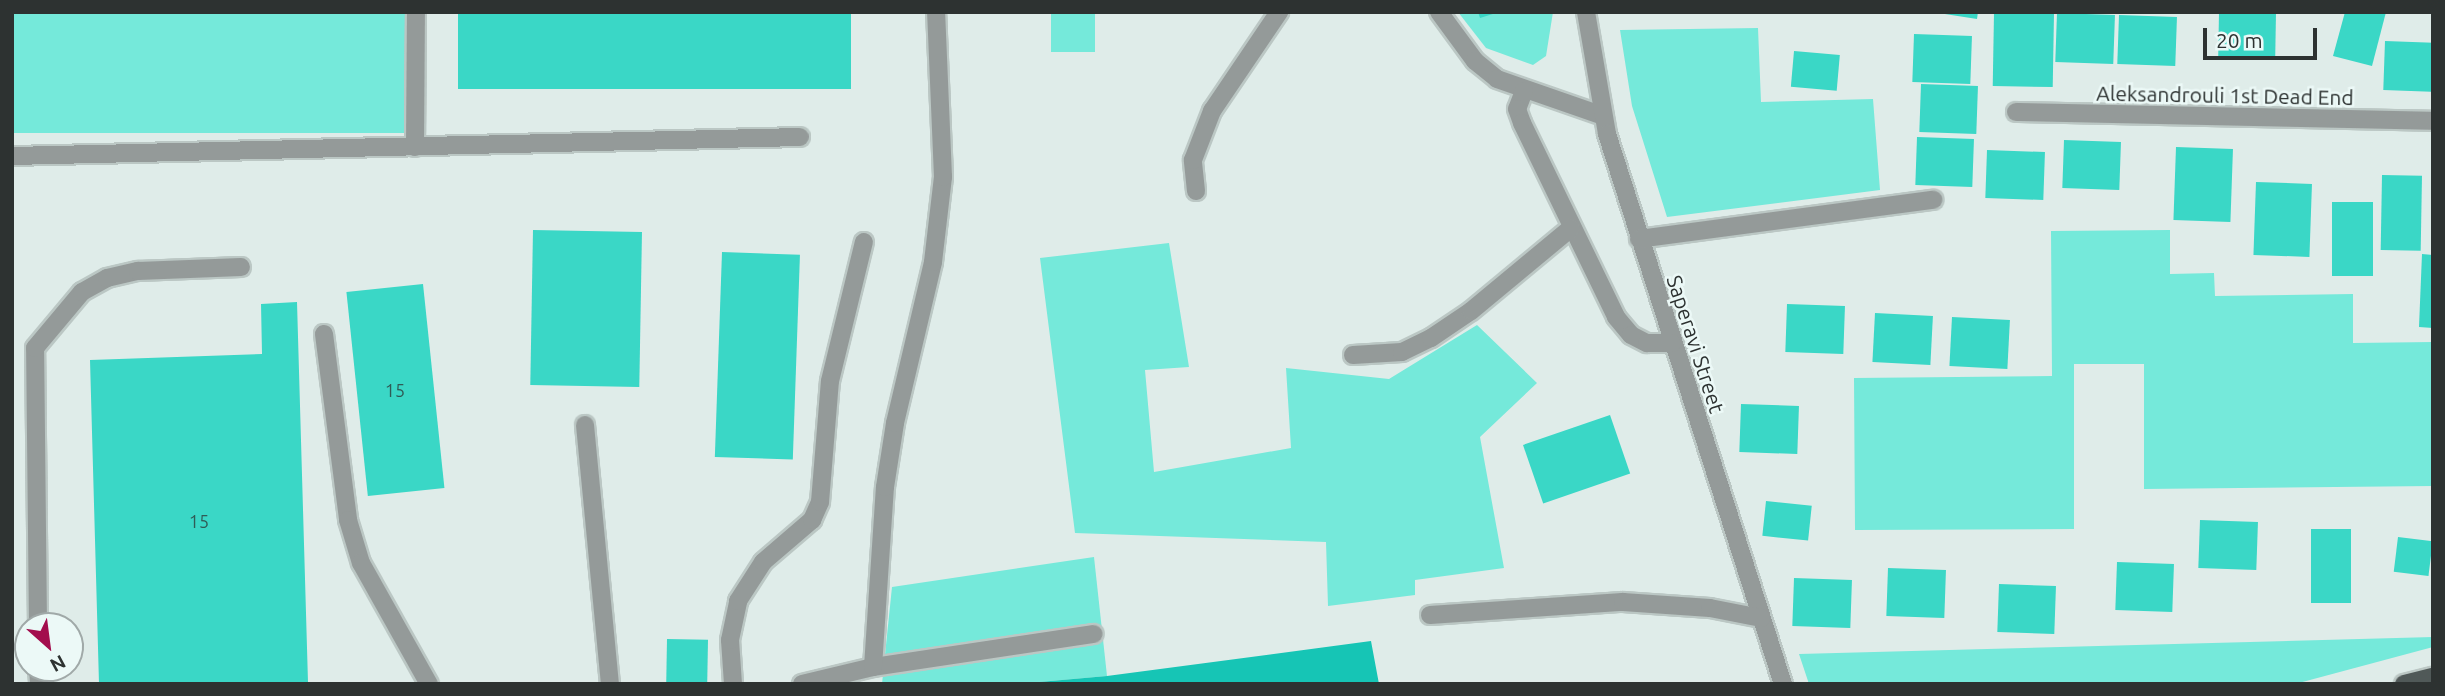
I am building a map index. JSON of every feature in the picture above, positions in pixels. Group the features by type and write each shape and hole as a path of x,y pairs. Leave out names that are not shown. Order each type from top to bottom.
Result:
{"main road":[{"path":"2404,684 2433,677"}],"street":[{"path":"415,147 416,12"},
{"path":"873,667 886,487 895,423 933,262 943,177 936,12"},
{"path":"1196,191 1194,160 1212,111 1279,12"},
{"path":"1439,12 1475,61 1497,79 1524,91 1603,117"},
{"name":"Saperavi Street","path":"1586,12 1603,117 1672,343 1783,684"},
{"path":"1524,91 1517,109 1522,123 1616,317 1631,335 1647,342 1672,343"},
{"name":"Aleksandrouli 1st Dead End","path":"2016,112 2433,121"},
{"path":"12,156 800,136"},
{"path":"1639,239 1933,200"},
{"path":"1353,355 1402,352 1431,338 1471,311 1571,228"},
{"path":"733,684 730,640 738,601 763,562 812,520 820,502 830,381 864,242"},
{"path":"38,612 35,348 82,292 107,278 138,271 241,267"},
{"path":"324,334 348,520 358,552 429,684"},
{"path":"585,425 610,684"},
{"path":"1430,615 1623,602 1678,605 1761,618"},
{"path":"802,684 873,667 1094,634"}],"shaded area":[{"path":"12,12 405,12 405,133 12,133"},
{"path":"1051,12 1095,12 1095,52 1051,52"},
{"path":"1458,12 1553,12 1546,56 1533,65 1486,48"},
{"path":"1758,28 1761,102 1873,99 1880,190 1667,217 1632,106 1620,30"},
{"path":"2170,230 2170,274 2214,273 2215,296 2353,294 2353,343 2433,342 2433,486 2144,489 2144,364 2074,364 2074,529 1855,530 1854,378 2052,376 2051,231"},
{"path":"1169,243 1189,367 1145,370 1154,472 1291,448 1286,368 1389,379 1477,325 1537,383 1480,437 1504,568 1415,580 1415,595 1328,606 1326,542 1075,533 1040,258"},
{"path":"1094,557 1107,676 1017,684 882,684 892,587"},
{"path":"2433,637 2433,647 2295,684 1809,684 1799,654"},
{"path":"1371,641 1379,684 1017,684 1107,676"}],"building":[{"path":"458,12 851,12 851,89 458,89"},
{"path":"1478,12 1496,12 1496,13 1480,18"},
{"path":"1932,12 1978,12 1977,19"},
{"path":"2219,12 2276,13 2275,60 2218,59"},
{"path":"2345,12 2386,12 2372,66 2333,56"},
{"path":"1994,13 2054,14 2053,87 1993,86"},
{"path":"2057,13 2115,15 2113,64 2055,62"},
{"path":"2119,15 2177,17 2175,66 2117,64"},
{"path":"1914,34 1972,36 1970,84 1912,82"},
{"path":"2385,41 2433,43 2431,92 2383,90"},
{"path":"1794,51 1840,55 1837,91 1791,87"},
{"path":"1921,84 1978,86 1976,134 1919,132"},
{"path":"1917,137 1974,139 1972,187 1915,185"},
{"path":"2064,140 2121,142 2119,190 2062,188"},
{"path":"2176,147 2233,149 2230,222 2173,220"},
{"path":"1987,150 2045,152 2043,200 1985,198"},
{"path":"2382,175 2422,176 2421,251 2381,250"},
{"path":"2256,182 2312,184 2309,257 2253,255"},
{"path":"2332,202 2373,202 2373,276 2332,276"},
{"path":"533,230 642,232 639,387 530,385"},
{"path":"722,252 800,255 793,460 715,457"},
{"path":"2422,254 2433,255 2433,328 2419,327"},
{"path":"423,284 444,488 368,496 346,292"},
{"path":"297,302 308,682 99,684 90,360 262,354 261,304"},
{"path":"1787,304 1845,306 1843,354 1785,352"},
{"path":"1875,313 1933,316 1930,365 1872,362"},
{"path":"1952,317 2010,320 2007,369 1949,366"},
{"path":"1741,404 1799,406 1797,454 1739,452"},
{"path":"1610,415 1630,474 1543,504 1523,445"},
{"path":"1766,501 1812,506 1808,541 1762,536"},
{"path":"2200,520 2258,522 2256,570 2198,568"},
{"path":"2311,529 2351,529 2351,603 2311,603"},
{"path":"2398,537 2433,541 2428,576 2394,572"},
{"path":"2117,562 2174,564 2172,612 2115,610"},
{"path":"1888,568 1946,570 1944,618 1886,616"},
{"path":"1794,578 1852,580 1850,628 1792,626"},
{"path":"1999,584 2056,586 2054,634 1997,632"},
{"path":"667,639 708,640 707,684 666,684"}]}
